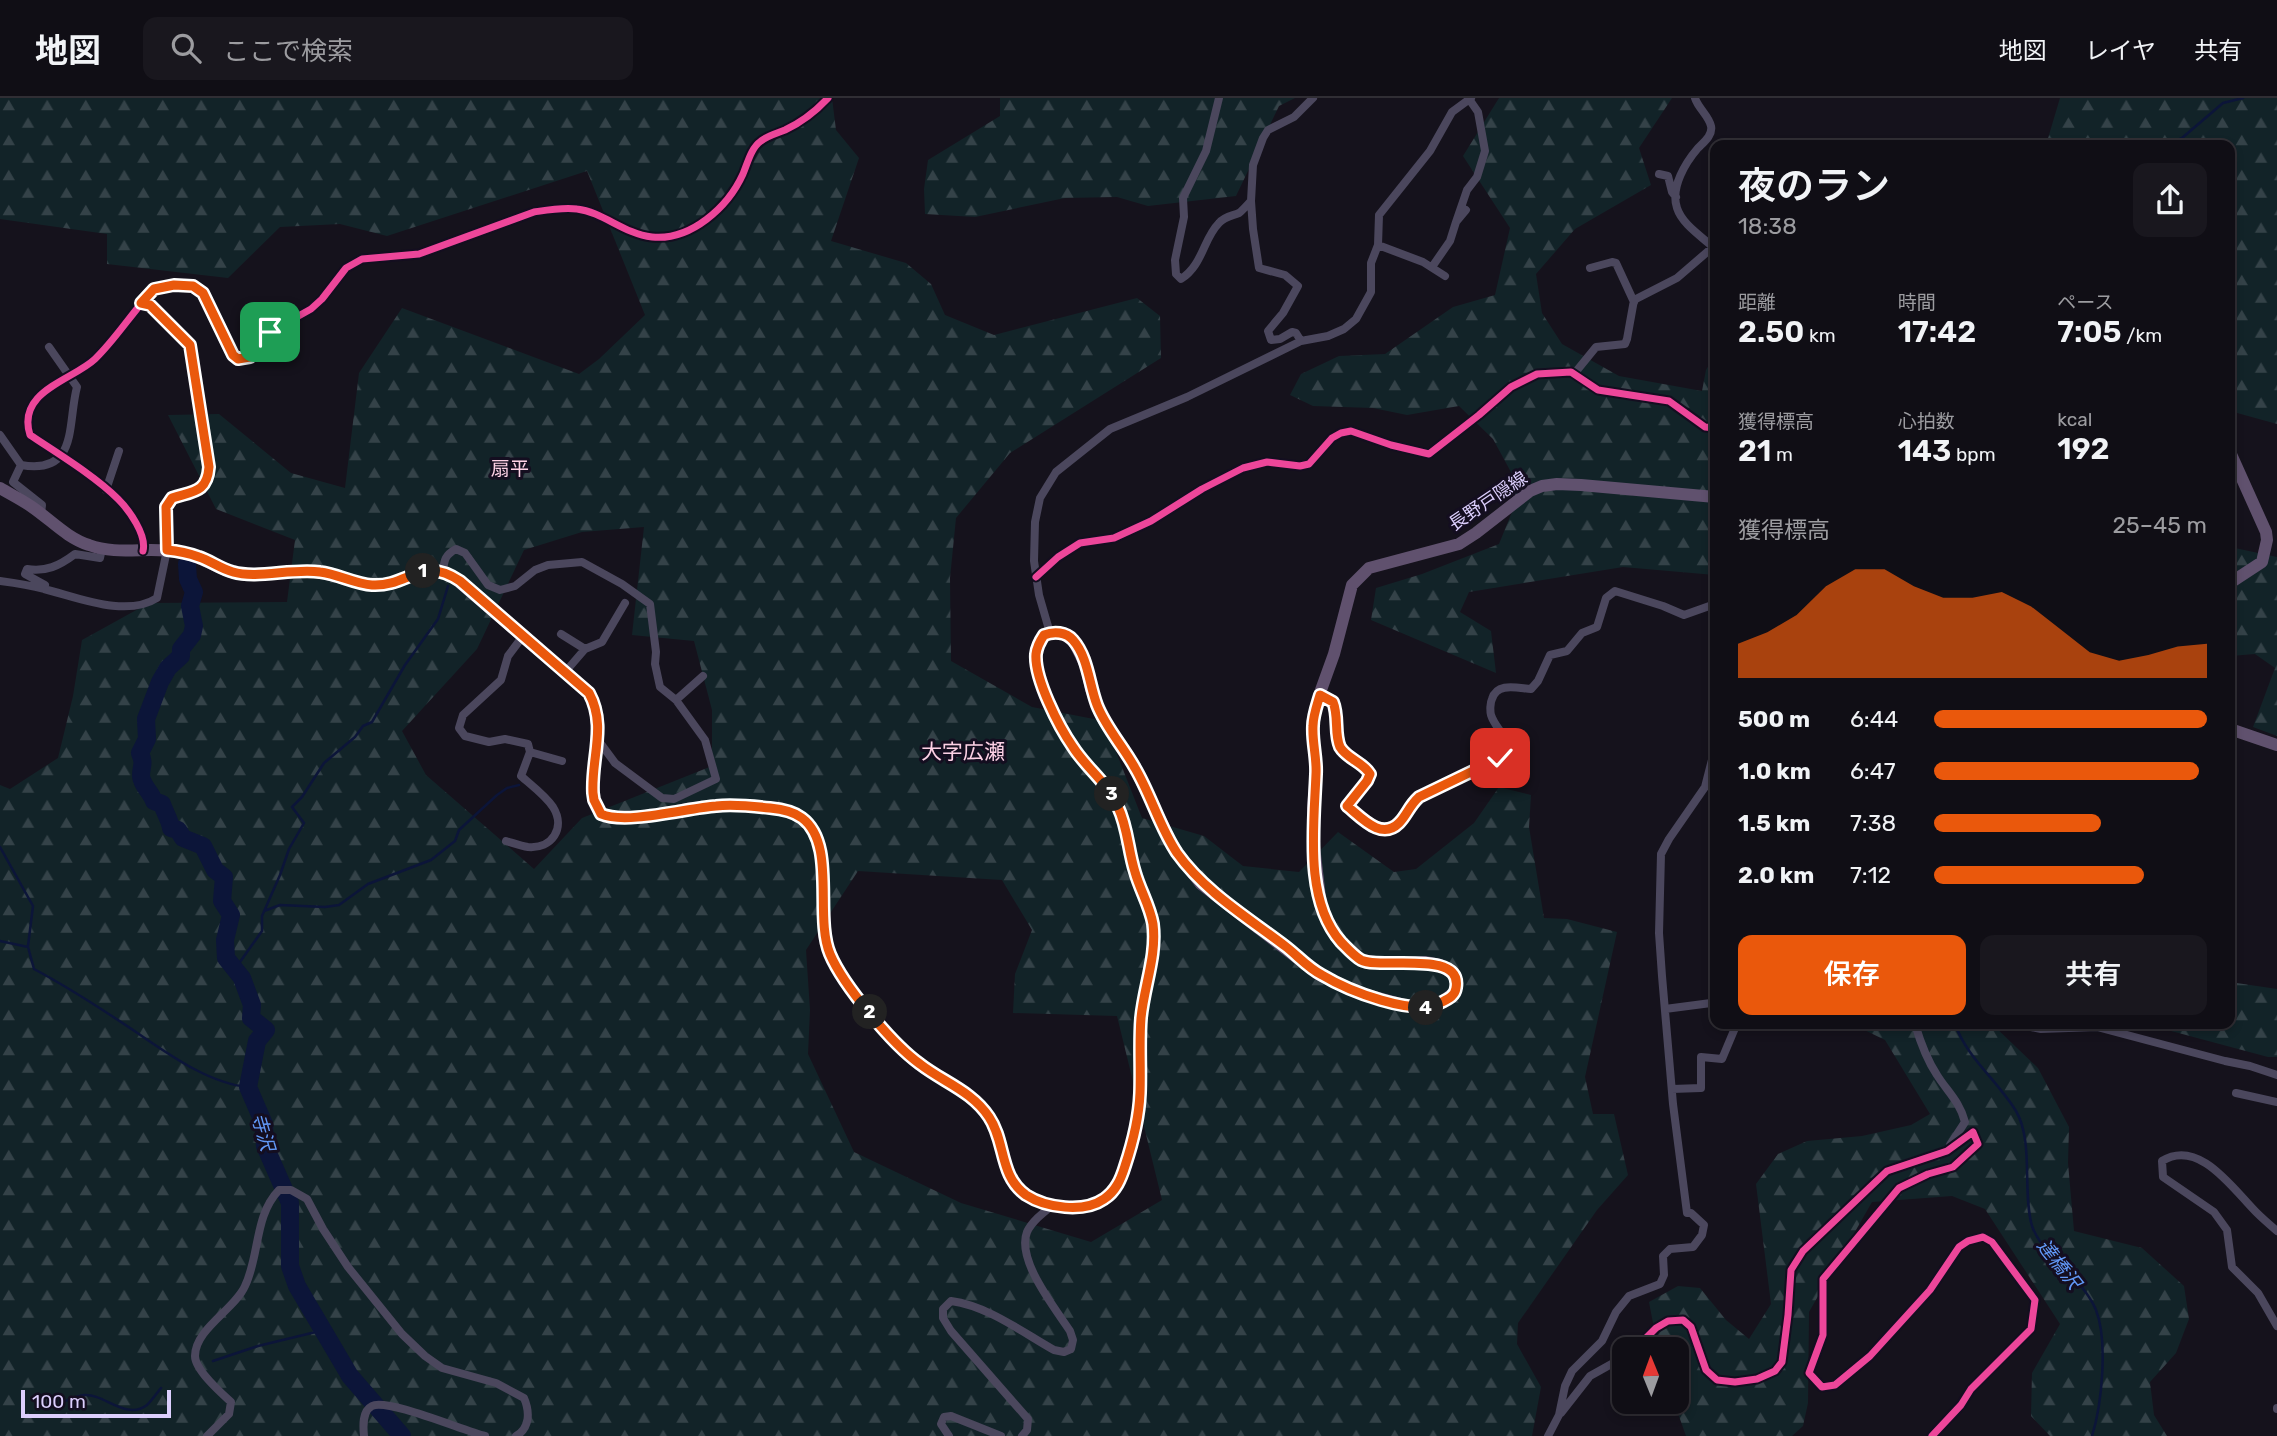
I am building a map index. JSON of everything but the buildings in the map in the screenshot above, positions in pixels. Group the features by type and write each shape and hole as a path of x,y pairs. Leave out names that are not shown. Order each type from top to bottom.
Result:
{"main road":[{"path":"2235,463 2263,523 2267,540 2262,562 2235,580"},
{"name":"長野戸隠線","path":"1050,633 1064,634 1074,642 1086,666 1104,721 1133,764 1175,850 1201,884 1326,978 1356,992 1410,1007 1427,1008 1438,1005 1456,991 1453,974 1440,965 1425,962 1388,964 1361,960 1340,941 1321,906 1314,846 1316,772 1312,726 1352,585 1369,568 1459,544 1530,491 1542,486 1581,485 1710,497"},
{"path":"0,488 74,538 102,549 167,550 200,557 236,573 299,570 321,572 370,585 397,581 421,571 436,570 460,581 585,687 598,718 593,793 597,807 606,816 649,815 735,805 781,810 798,815 806,821 821,854 824,934 840,974 896,1044 922,1066 967,1094 990,1118 1007,1171 1016,1187 1035,1200 1082,1208 1098,1203 1117,1187 1135,1134 1140,1096 1141,1021 1154,937 1152,918 1135,873 1128,834 1118,806 1105,784 1073,747 1044,689 1036,653 1041,640 1050,633"},
{"path":"2235,731 2277,745"}],"street":[{"path":"143,551 145,544 118,499 30,435 29,419 38,398 70,374 93,362 154,289 174,285 193,286 203,293 233,355 238,359 250,357 254,347 270,332 311,309 346,268 362,259 419,254 534,212 551,209 577,208 634,233 650,237 664,238 684,232 707,219 728,200 743,175 752,150 761,140 803,122 828,98"},
{"path":"1219,98 1206,151 1183,198 1184,217 1175,260 1177,274 1181,279 1189,274 1202,255 1217,225 1231,214 1238,213 1251,201"},
{"path":"1301,341 1296,333 1292,332 1276,340 1271,340 1269,336 1268,331 1283,313 1298,286 1285,275 1259,268 1251,201 1253,165 1268,130 1294,117 1313,98"},
{"path":"1452,98 1458,107"},
{"path":"1695,98 1711,124 1711,134 1690,158 1681,175 1676,197 1677,207 1687,224 1710,243"},
{"path":"1050,633 1036,577 1035,522 1040,498 1056,472 1110,429 1186,397 1301,341 1328,336 1345,329 1356,319 1371,292 1371,263 1378,245 1379,215 1423,160 1452,113 1470,99 1478,112 1485,151 1477,177 1467,190 1450,241 1432,267"},
{"path":"1659,174 1668,176 1676,197"},
{"path":"1455,222 1466,210"},
{"path":"1378,245 1432,267 1445,276"},
{"path":"1634,302 1677,278 1710,249"},
{"path":"1574,374 1596,347 1625,344 1634,302 1616,263 1590,268"},
{"path":"0,581 44,589 97,604 138,606 157,598 167,550 166,507 172,498 202,488 208,481 209,467 190,345 150,305 141,303"},
{"path":"0,435 20,465 35,467 51,465 68,444 77,387 50,346"},
{"path":"1036,577 1058,557 1080,544 1114,538 1151,521 1202,489 1243,468 1267,462 1300,466 1309,464 1332,438 1351,431 1391,445 1429,454 1511,387 1537,374 1571,372 1598,390 1669,401 1705,427 1710,428"},
{"path":"106,490 119,451"},
{"path":"20,465 13,482 42,505 41,515"},
{"path":"44,589 46,586 25,574 27,569 42,571 75,554 100,558 102,549"},
{"path":"443,572 447,554 456,549 465,553 488,585 500,590 515,586 535,570 548,565 582,562 622,584 650,604 655,664 660,687 676,700 705,740 716,779 674,799 662,798 615,763 598,740"},
{"path":"1320,695 1333,702 1336,710 1338,744 1343,751 1366,767 1370,774 1347,806 1377,830 1386,831 1398,824 1410,805 1419,797 1500,758 1508,749 1508,740 1491,715 1491,701 1495,692 1502,688 1531,690 1550,655 1567,651 1582,633 1597,627 1606,598 1615,591 1684,615 1710,606"},
{"path":"566,671 585,649 602,642 625,603"},
{"path":"562,634 585,649"},
{"path":"506,841 530,847 546,844 557,833 559,823 553,807 521,776 530,752 528,744 505,739 489,742 466,736 459,728 463,716 501,680 508,656 523,636"},
{"path":"676,700 703,676"},
{"path":"530,752 562,761"},
{"path":"1559,1415 1568,1377 1579,1361 1590,1355 1602,1341 1616,1312 1629,1296 1660,1284 1664,1275 1663,1256 1670,1249 1692,1247 1702,1235 1704,1225 1691,1213 1687,1213 1672,1089 1659,933 1661,854 1706,788 1710,770"},
{"path":"1665,1009 1710,1003"},
{"path":"1672,1089 1701,1088 1701,1057 1722,1059 1735,1029"},
{"path":"1917,1029 1936,1074 1962,1109 1965,1122 1947,1151"},
{"path":"2105,1029 2277,1075"},
{"path":"2236,1093 2277,1102"},
{"path":"1647,1337 1668,1321 1683,1320 1692,1327 1706,1370 1717,1380 1735,1382 1757,1379 1774,1371 1782,1362 1791,1270 1803,1251 1887,1171 1947,1151 1973,1132 1978,1144 1953,1167 1928,1174 1899,1188 1824,1279 1823,1335 1809,1373 1822,1387 1835,1385 1870,1356 1930,1290 1959,1247 1983,1237 1992,1242 2035,1300 2031,1329 1971,1389 1961,1405 1931,1436"},
{"path":"2277,1231 2203,1161 2179,1155 2172,1155 2162,1161 2163,1177 2214,1212 2227,1230 2232,1267 2258,1293 2277,1326"},
{"path":"207,1436 229,1414 231,1402 202,1372 195,1356 198,1345 203,1334 245,1286 265,1208 279,1190 291,1190 307,1199 348,1267 402,1334 425,1356 442,1368 496,1383 524,1398 527,1405 527,1423 524,1431 516,1436"},
{"path":"1022,1436 1027,1430 1028,1419 951,1331 943,1318 943,1309 951,1301 967,1303 1054,1350 1063,1352 1071,1349 1073,1340 1070,1331 1033,1272 1025,1247 1027,1231 1039,1216 1054,1204"},
{"path":"1548,1436 1559,1415 1590,1376 1612,1364"},
{"path":"364,1436 366,1411 370,1406 378,1404 403,1409 466,1432 485,1436"},
{"path":"949,1436 940,1424 944,1417 951,1416 1001,1436"}],"green space":[{"path":"0,98 832,98 836,130 859,158 831,241 906,263 931,284 945,315 994,335 1137,298 1160,316 1161,358 1010,453 956,518 950,578 951,661 1032,707 1104,721 1142,818 1204,836 1243,866 1299,872 1338,832 1394,872 1416,869 1474,823 1499,787 1531,795 1529,827 1544,918 1567,919 1617,932 1585,1077 1593,1114 1614,1114 1628,1175 1597,1210 1518,1323 1517,1344 1541,1387 1532,1436 0,1436 0,785 10,789 58,758 73,696 82,640 149,603 287,602 295,540 216,509 168,415 219,414 291,473 345,488 359,373 402,308 579,374 599,359 645,315 587,171 387,236 340,224 280,227 228,278 107,264 107,234 0,219","holes":["644,527 632,635 694,641 712,710 712,766 582,818 534,869 426,775 402,731 477,649 524,550 582,532","858,871 1002,880 1032,930 1015,974 1013,1013 1117,1016 1162,1200 1091,1242 961,1203 854,1152 808,1054 810,1010 806,950"]},
{"path":"1000,98 1295,98 1279,106 1236,196 1148,206 1117,197 1065,198 975,217 925,214 924,189 928,160 1000,116"},
{"path":"1499,98 1672,98 1639,148 1651,185 1575,229 1536,274 1542,313 1562,344 1619,376 1702,391 1710,363 1710,575 1623,567 1469,592 1460,612 1491,631 1496,673 1371,620 1376,588 1422,574 1499,544 1516,502 1512,474 1493,439 1459,406 1407,415 1373,408 1313,406 1290,395 1301,374 1339,356 1385,354 1453,307 1495,295 1510,228 1463,156"},
{"path":"2060,98 2277,98 2277,424 2235,412 2235,140 2047,140"},
{"path":"2235,548 2277,557 2277,736 2253,727 2275,668 2255,654 2235,656"},
{"path":"2235,983 2277,989 2277,1057 2268,1057 2164,1029 2235,1029"},
{"path":"1862,1029 1997,1029 2038,1068 2069,1127 2068,1163 2074,1231 2142,1248 2184,1286 2189,1319 2176,1353 2150,1382 2154,1415 2167,1436 2050,1436 2031,1416 2032,1373 2060,1324 1985,1209 1952,1196 1872,1202 1809,1312 1808,1403 1803,1426 1792,1436 1686,1436 1678,1414 1689,1414 1689,1337 1656,1337 1649,1302 1678,1286 1700,1288 1726,1320 1749,1339 1771,1304 1756,1184 1778,1154 1807,1141 1862,1136 1911,1125 1930,1114 1885,1040"}],"waterway":[{"name":"達橋沢","path":"2177,140 2223,103 2243,98"},
{"path":"187,564 188,579 194,592 190,606 194,626 192,635 181,649 181,656 168,668 160,682 146,719 147,739 140,753 143,763 142,780 154,801 162,804 171,828 178,830 183,838 203,846 215,870 224,877 222,901 231,915 225,940 226,958 242,978 252,1005 251,1018 266,1030 257,1041 248,1087 264,1124 265,1146 290,1203 290,1266 297,1286 350,1376 402,1436"},
{"path":"235,969 262,931 262,916 289,849 304,823 292,807 302,797 324,763 355,737 363,726 372,722 405,665 438,619 448,586"},
{"path":"264,911 280,905 339,905 368,884 431,860 455,841 459,830 497,795 507,788 519,785"},
{"path":"0,847 33,906 28,946"},
{"name":"寺沢","path":"0,941 28,947 34,969 81,996 185,1064 216,1079 248,1087"},
{"name":"達橋沢","path":"1957,1029 1967,1048 2016,1111 2021,1123 2025,1137 2029,1212 2035,1233 2044,1247 2082,1287 2096,1310 2103,1355 2099,1407 2092,1436"},
{"path":"213,1361 258,1346 324,1330"},
{"path":"62,1402 81,1396 92,1396 123,1408 139,1409 147,1405 161,1388"}],"cycle path":[{"path":"143,551 140,530 122,504 87,473 30,435 28,420 31,408 39,397 95,359 154,289 184,284 203,293 233,355 238,359 250,357 254,347 270,332 311,309 346,268 362,259 419,254 534,212 555,209 587,211 632,232 652,237 666,237 694,228 728,198 758,144 803,120 828,98"},
{"path":"1036,577 1058,557 1080,543 1114,538 1151,521 1202,489 1243,468 1267,462 1300,466 1309,464 1332,438 1341,433 1351,431 1391,445 1429,454 1511,387 1537,374 1571,372 1598,390 1669,401 1705,427 1710,428"},
{"path":"1647,1337 1668,1321 1683,1320 1691,1327 1706,1370 1717,1380 1735,1382 1757,1379 1775,1371 1782,1362 1791,1270 1803,1251 1887,1171 1947,1151 1973,1132 1978,1144 1953,1167 1928,1174 1899,1188 1823,1279 1823,1335 1809,1373 1822,1387 1835,1385 1870,1356 1930,1290 1959,1247 1983,1237 1992,1242 2035,1300 2031,1329 1971,1389 1961,1405 1932,1436"}],"district":[{"name":"扇平","path":"510,468"},
{"name":"大字広瀬","path":"963,751"}],"route":[{"path":"270,332 254,347 250,357 238,359 233,355 203,293 193,286 184,284 154,289 141,303 150,305 190,345 209,467 208,481 202,488 172,498 166,507 167,550 200,557 236,573 299,570 321,572 370,585 397,581 421,571 443,572 460,581 589,693 596,708 598,724 593,793 601,814 612,817 649,815 735,805 781,810 798,815 811,827 821,854 824,934 840,974 903,1051 959,1088 990,1118 1012,1182 1035,1200 1082,1208 1098,1203 1117,1187 1129,1155 1138,1116 1141,1021 1153,950 1152,918 1135,873 1128,834 1118,806 1105,784 1073,747 1044,689 1036,660 1038,646 1044,635 1064,634 1074,642 1086,666 1091,689 1104,721 1133,764 1175,850 1201,884 1318,974 1356,992 1410,1007 1427,1008 1452,996 1456,991 1453,974 1440,965 1425,962 1388,964 1361,960 1340,941 1321,906 1314,846 1316,772 1312,726 1320,695 1333,702 1336,710 1338,744 1343,751 1366,767 1370,774 1347,806 1377,830 1386,831 1398,824 1410,805 1419,797 1500,758"}]}
